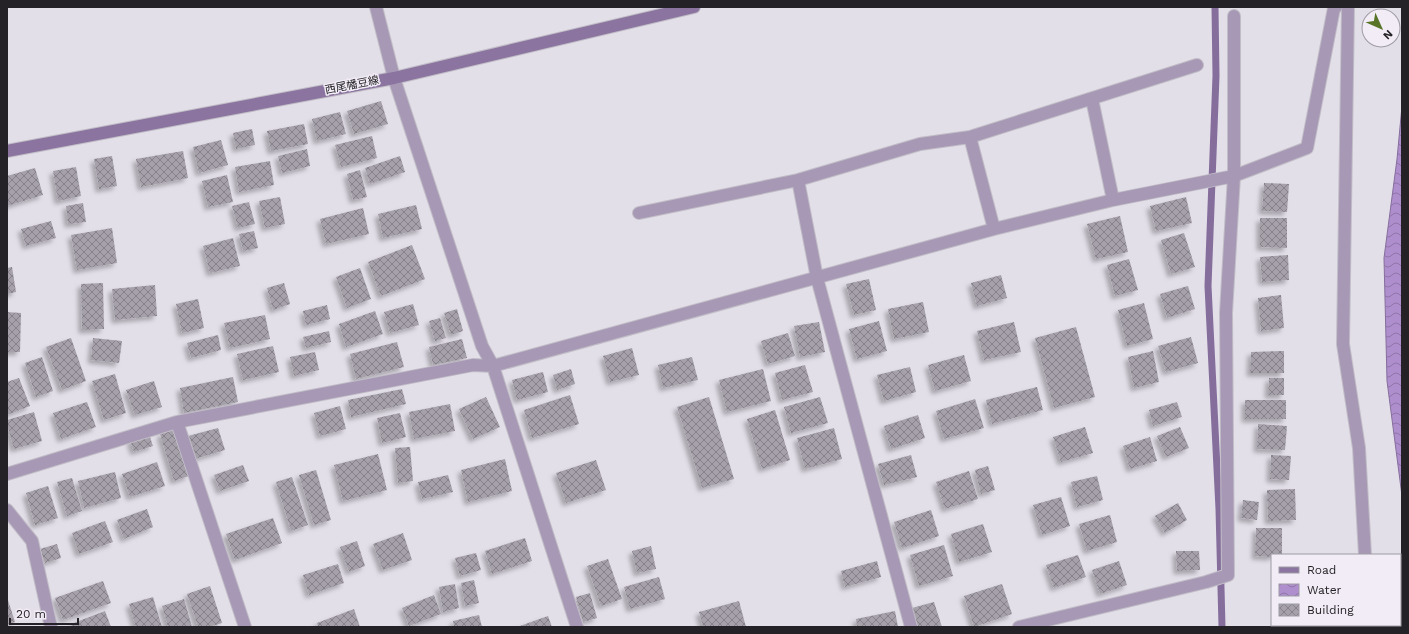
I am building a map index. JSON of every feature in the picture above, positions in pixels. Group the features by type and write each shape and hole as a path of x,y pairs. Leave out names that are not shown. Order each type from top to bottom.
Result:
{"main road":[{"name":"西尾幡豆線","path":"7,151 394,78 694,7"}],"street":[{"path":"376,7 394,78 482,346 493,366 577,627"},
{"path":"7,474 177,422 473,365 493,366 994,229 1113,200 1234,176 1307,148 1334,8 1336,7"},
{"path":"1348,7 1343,344 1359,448 1365,554"},
{"path":"1019,627 1206,582 1228,575 1226,313 1234,176 1234,16"},
{"path":"639,213 798,180 920,144 970,138 1197,64"},
{"path":"1092,98 1113,200"},
{"path":"970,138 994,229"},
{"path":"798,180 817,278 911,627"},
{"path":"177,422 245,627"},
{"path":"7,510 32,541 51,627"}],"water":[{"path":"1402,106 1402,496 1387,381 1384,258 1397,159"}],"building":[{"path":"381,101 388,124 354,134 347,111"},
{"path":"340,112 346,134 317,141 312,119"},
{"path":"304,124 308,144 271,151 267,131"},
{"path":"252,129 255,145 236,149 233,133"},
{"path":"372,136 377,158 341,167 335,145"},
{"path":"221,140 228,165 199,173 193,147"},
{"path":"307,149 310,166 282,173 278,156"},
{"path":"183,151 188,178 141,187 136,159"},
{"path":"112,156 117,186 99,189 94,159"},
{"path":"400,156 405,172 370,184 365,168"},
{"path":"270,161 274,185 239,192 235,167"},
{"path":"76,167 81,196 58,201 53,171"},
{"path":"35,168 43,195 7,206 7,176"},
{"path":"360,170 367,197 353,200 347,174"},
{"path":"227,175 233,202 208,207 202,181"},
{"path":"1264,183 1289,184 1287,212 1262,211"},
{"path":"280,197 285,224 265,228 259,201"},
{"path":"1186,197 1192,223 1156,231 1150,206"},
{"path":"249,202 255,224 238,228 232,206"},
{"path":"83,203 86,222 68,224 66,206"},
{"path":"416,205 422,229 383,238 378,214"},
{"path":"363,208 369,234 326,244 320,219"},
{"path":"1120,216 1128,252 1096,259 1087,224"},
{"path":"1260,218 1287,218 1287,248 1260,247"},
{"path":"51,221 56,238 26,246 21,229"},
{"path":"112,228 117,263 77,270 71,235"},
{"path":"254,231 258,248 243,251 239,234"},
{"path":"1184,233 1195,267 1171,274 1161,240"},
{"path":"233,238 240,266 210,273 203,246"},
{"path":"412,245 425,279 381,296 368,262"},
{"path":"1288,255 1289,280 1262,282 1260,257"},
{"path":"1129,259 1138,290 1115,296 1107,265"},
{"path":"12,267 16,292 7,294 7,268"},
{"path":"360,268 371,299 347,308 336,277"},
{"path":"1001,275 1007,298 977,306 971,283"},
{"path":"869,279 876,310 854,315 846,284"},
{"path":"103,283 104,329 82,330 81,284"},
{"path":"284,283 290,304 273,310 267,288"},
{"path":"155,285 157,316 115,320 112,289"},
{"path":"1188,286 1195,309 1167,318 1160,294"},
{"path":"1281,295 1284,328 1261,331 1258,298"},
{"path":"198,299 204,328 182,333 176,304"},
{"path":"923,302 929,332 894,339 888,309"},
{"path":"1144,303 1153,339 1127,346 1118,310"},
{"path":"413,304 419,325 390,333 384,312"},
{"path":"327,305 330,319 306,325 303,311"},
{"path":"457,309 463,331 451,335 444,313"},
{"path":"375,311 383,334 346,347 339,324"},
{"path":"7,312 21,313 20,352 7,352"},
{"path":"265,315 270,339 230,348 224,323"},
{"path":"440,318 446,338 435,341 429,321"},
{"path":"879,321 887,351 857,359 849,329"},
{"path":"819,322 825,352 800,357 794,326"},
{"path":"1014,322 1021,352 984,360 977,331"},
{"path":"1076,327 1095,397 1054,408 1035,338"},
{"path":"329,331 331,342 306,348 303,337"},
{"path":"788,333 795,356 768,364 761,341"},
{"path":"218,335 221,350 191,358 187,343"},
{"path":"1191,337 1198,363 1166,372 1158,346"},
{"path":"71,338 86,381 62,390 46,347"},
{"path":"93,338 122,341 119,363 91,360"},
{"path":"462,339 467,358 433,365 429,347"},
{"path":"397,342 404,367 356,379 350,354"},
{"path":"273,346 279,372 243,380 237,354"},
{"path":"632,348 639,375 610,382 603,356"},
{"path":"1153,351 1159,382 1134,388 1128,357"},
{"path":"1284,351 1284,373 1250,373 1251,352"},
{"path":"315,352 319,370 294,376 290,357"},
{"path":"964,355 971,381 935,391 928,365"},
{"path":"42,357 53,391 36,397 25,363"},
{"path":"692,357 698,380 663,388 658,365"},
{"path":"805,365 813,392 782,400 775,373"},
{"path":"910,367 916,392 884,401 877,375"},
{"path":"571,369 575,384 557,390 553,375"},
{"path":"763,369 771,401 727,412 719,380"},
{"path":"543,372 548,392 517,400 512,380"},
{"path":"115,374 126,413 104,420 92,381"},
{"path":"233,377 238,402 184,413 180,388"},
{"path":"19,378 30,406 7,415 7,382"},
{"path":"1269,378 1284,378 1284,395 1268,395"},
{"path":"154,381 162,407 135,415 126,390"},
{"path":"1037,387 1043,410 992,424 986,400"},
{"path":"402,389 406,404 351,417 348,400"},
{"path":"570,395 579,424 532,438 524,410"},
{"path":"486,397 500,427 473,439 459,409"},
{"path":"709,397 734,479 702,488 677,407"},
{"path":"820,397 828,423 791,433 784,407"},
{"path":"975,399 984,428 944,439 936,411"},
{"path":"1245,400 1286,400 1286,419 1245,419"},
{"path":"87,402 96,427 61,439 53,413"},
{"path":"1177,402 1182,417 1153,426 1149,410"},
{"path":"450,404 455,431 414,439 409,412"},
{"path":"340,406 346,429 320,436 314,413"},
{"path":"775,410 790,460 762,469 747,419"},
{"path":"34,412 42,441 14,449 7,420"},
{"path":"400,413 406,437 382,443 377,418"},
{"path":"918,415 925,438 891,449 884,426"},
{"path":"1258,424 1287,426 1285,450 1257,449"},
{"path":"1085,427 1093,453 1061,462 1053,437"},
{"path":"1180,427 1189,448 1166,457 1157,436"},
{"path":"218,428 225,450 195,459 188,436"},
{"path":"834,428 842,459 805,469 797,438"},
{"path":"176,429 189,476 174,481 160,434"},
{"path":"149,434 153,446 134,452 130,440"},
{"path":"1150,437 1157,461 1130,469 1123,446"},
{"path":"410,447 413,481 398,483 395,448"},
{"path":"378,454 387,490 343,501 334,465"},
{"path":"911,455 917,477 884,485 878,464"},
{"path":"1271,455 1291,456 1289,480 1270,479"},
{"path":"505,459 512,491 468,502 461,470"},
{"path":"596,460 606,490 566,503 556,473"},
{"path":"157,462 165,486 130,497 122,474"},
{"path":"243,465 249,481 220,491 214,475"},
{"path":"988,466 995,490 981,494 975,470"},
{"path":"316,470 331,520 314,525 299,475"},
{"path":"969,471 978,499 945,509 936,482"},
{"path":"115,472 121,498 84,508 78,481"},
{"path":"448,475 453,492 422,499 418,482"},
{"path":"1097,476 1103,500 1077,507 1071,482"},
{"path":"292,477 308,525 291,531 276,482"},
{"path":"72,478 82,511 67,516 57,482"},
{"path":"48,486 58,518 35,525 26,493"},
{"path":"1295,489 1296,520 1268,521 1267,490"},
{"path":"1061,497 1070,526 1042,535 1033,505"},
{"path":"1243,500 1259,502 1257,520 1241,518"},
{"path":"1178,503 1187,520 1165,533 1155,516"},
{"path":"147,509 153,527 124,539 117,520"},
{"path":"931,510 939,536 902,548 894,522"},
{"path":"1110,515 1117,542 1087,551 1079,524"},
{"path":"273,518 282,543 235,560 226,534"},
{"path":"105,521 113,542 79,554 72,533"},
{"path":"983,524 992,552 959,562 951,534"},
{"path":"1256,528 1282,528 1282,554 1271,554 1271,557 1255,556"},
{"path":"403,533 412,560 383,570 373,544"},
{"path":"525,538 532,561 492,574 485,551"},
{"path":"357,541 365,566 349,572 340,547"},
{"path":"57,544 61,558 45,563 40,549"},
{"path":"944,545 953,576 919,586 910,555"},
{"path":"651,546 656,569 637,573 632,551"},
{"path":"1176,551 1199,551 1200,570 1177,571"},
{"path":"476,553 481,570 460,576 455,558"},
{"path":"1078,555 1086,577 1054,588 1046,565"},
{"path":"608,559 622,599 601,606 587,566"},
{"path":"877,561 881,577 845,587 841,571"},
{"path":"1119,561 1127,585 1100,594 1092,570"},
{"path":"338,564 344,583 309,595 303,575"},
{"path":"659,577 665,599 630,609 624,587"},
{"path":"474,580 479,603 465,606 461,583"},
{"path":"103,581 111,603 63,620 55,598"},
{"path":"455,584 459,608 443,612 439,587"},
{"path":"1002,584 1012,614 974,627 964,596"},
{"path":"210,586 222,623 209,627 198,627 187,594"},
{"path":"590,593 597,618 583,622 576,597"},
{"path":"434,595 441,614 409,626 402,608"},
{"path":"7,597 15,622 7,625"},
{"path":"153,597 162,627 136,627 129,604"},
{"path":"184,599 192,627 168,627 162,606"},
{"path":"739,601 746,627 703,627 699,612"},
{"path":"934,602 942,627 918,627 912,608"},
{"path":"354,609 360,627 318,627 317,623"},
{"path":"105,611 111,627 72,627 71,624"},
{"path":"895,611 898,627 857,627 856,619"},
{"path":"479,615 482,627 454,627 453,621"},
{"path":"548,616 552,627 517,627"}],"waterway":[{"path":"1215,7 1216,76 1208,286 1219,509 1222,627"}]}
